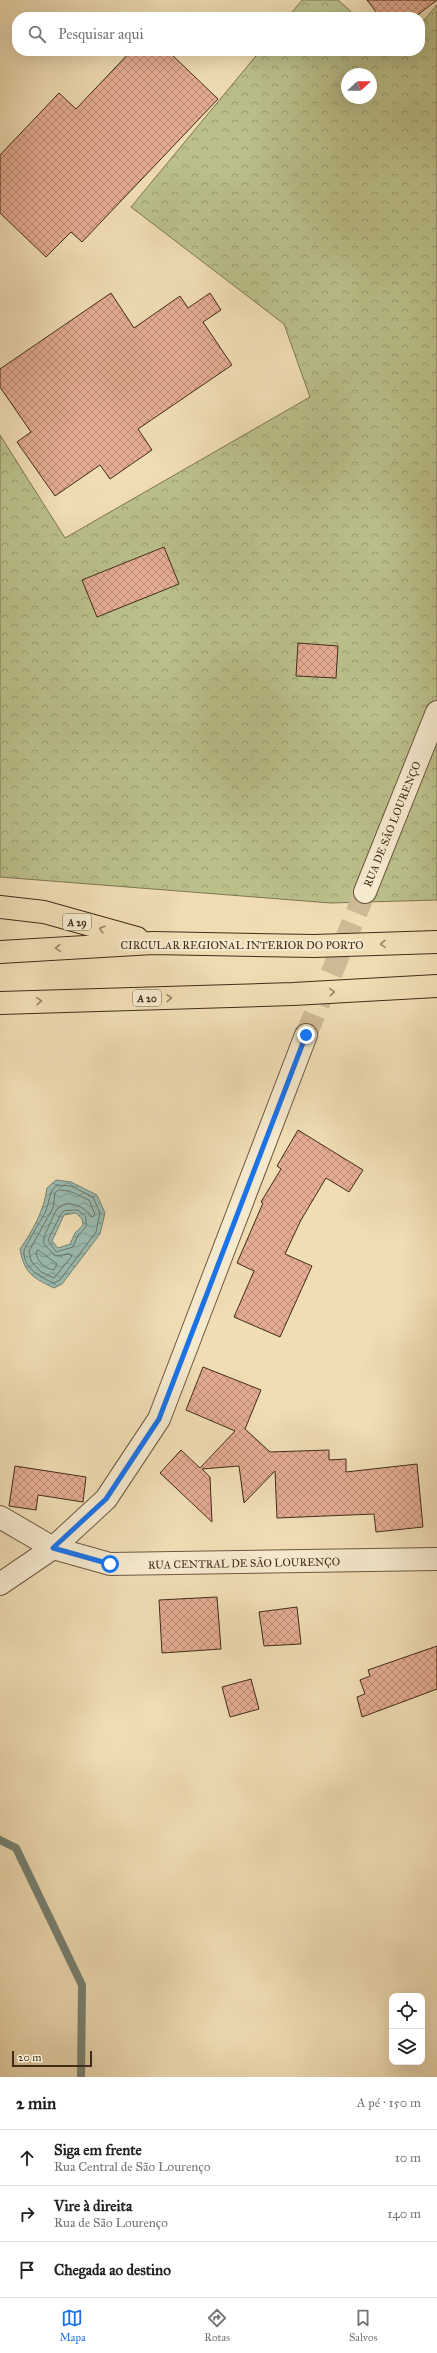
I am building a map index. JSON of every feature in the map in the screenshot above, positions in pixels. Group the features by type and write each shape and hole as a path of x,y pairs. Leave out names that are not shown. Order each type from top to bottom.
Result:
{"highway":[{"name":"A 29","path":"0,907 44,912 153,943"},
{"name":"CIRCULAR REGIONAL INTERIOR DO PORTO","path":"0,952 153,943 314,946 437,942"},
{"name":"A 20","path":"0,1003 293,994 437,986"}],"street":[{"name":"RUA DE SÃO LOURENÇO","path":"365,892 437,712"},
{"path":"3,1579 53,1548 106,1499 159,1419 306,1035"},
{"name":"RUA CENTRAL DE SÃO LOURENÇO","path":"0,1517 53,1548 110,1564 437,1559"}],"green space":[{"path":"302,0 338,0 351,12 292,12"},
{"path":"437,5 437,900 331,903 0,877 0,435 65,538 310,397 284,324 131,207 256,56 425,56 425,19"}],"water":[{"path":"56,1180 71,1182 97,1195 105,1213 100,1234 62,1284 54,1288 35,1278 31,1274 24,1264 20,1249 37,1220 46,1196 47,1188","holes":["76,1213 82,1219 83,1225 75,1233 70,1244 58,1248 52,1241 64,1215"]}],"building":[{"path":"367,0 437,0 421,12 376,12"},
{"path":"126,56 173,56 218,99 82,242 71,232 46,257 0,213 0,155 59,93 76,109"},
{"path":"111,293 134,328 180,296 188,308 210,293 221,310 203,322 232,365 138,429 152,450 110,479 100,465 55,496 17,442 31,432 0,387 0,369"},
{"path":"164,547 179,584 97,617 82,580"},
{"path":"298,643 338,646 336,678 296,676"},
{"path":"298,1130 363,1170 349,1192 326,1178 301,1220 285,1254 312,1266 280,1337 234,1317 254,1271 237,1263 263,1203 261,1202 281,1169 277,1166"},
{"path":"203,1367 261,1390 245,1429 270,1452 329,1450 329,1460 346,1459 346,1472 417,1464 423,1527 376,1532 374,1514 277,1518 275,1471 244,1503 239,1466 202,1469 210,1477 212,1522 160,1473 181,1450 200,1468 235,1431 186,1410"},
{"path":"15,1466 86,1477 83,1502 38,1495 36,1510 9,1506"},
{"path":"217,1597 221,1649 162,1653 159,1600"},
{"path":"297,1607 301,1644 264,1646 259,1612"},
{"path":"437,1646 437,1689 362,1717 357,1697 365,1694 360,1680 370,1676 368,1670"},
{"path":"251,1679 259,1709 230,1717 222,1687"}],"waterway":[{"path":"0,1840 16,1848 82,1985 81,2077"}],"tunnel":[{"path":"306,1035 365,892"}],"route":[{"path":"110,1564 53,1548 106,1499 159,1419 306,1035"}]}
